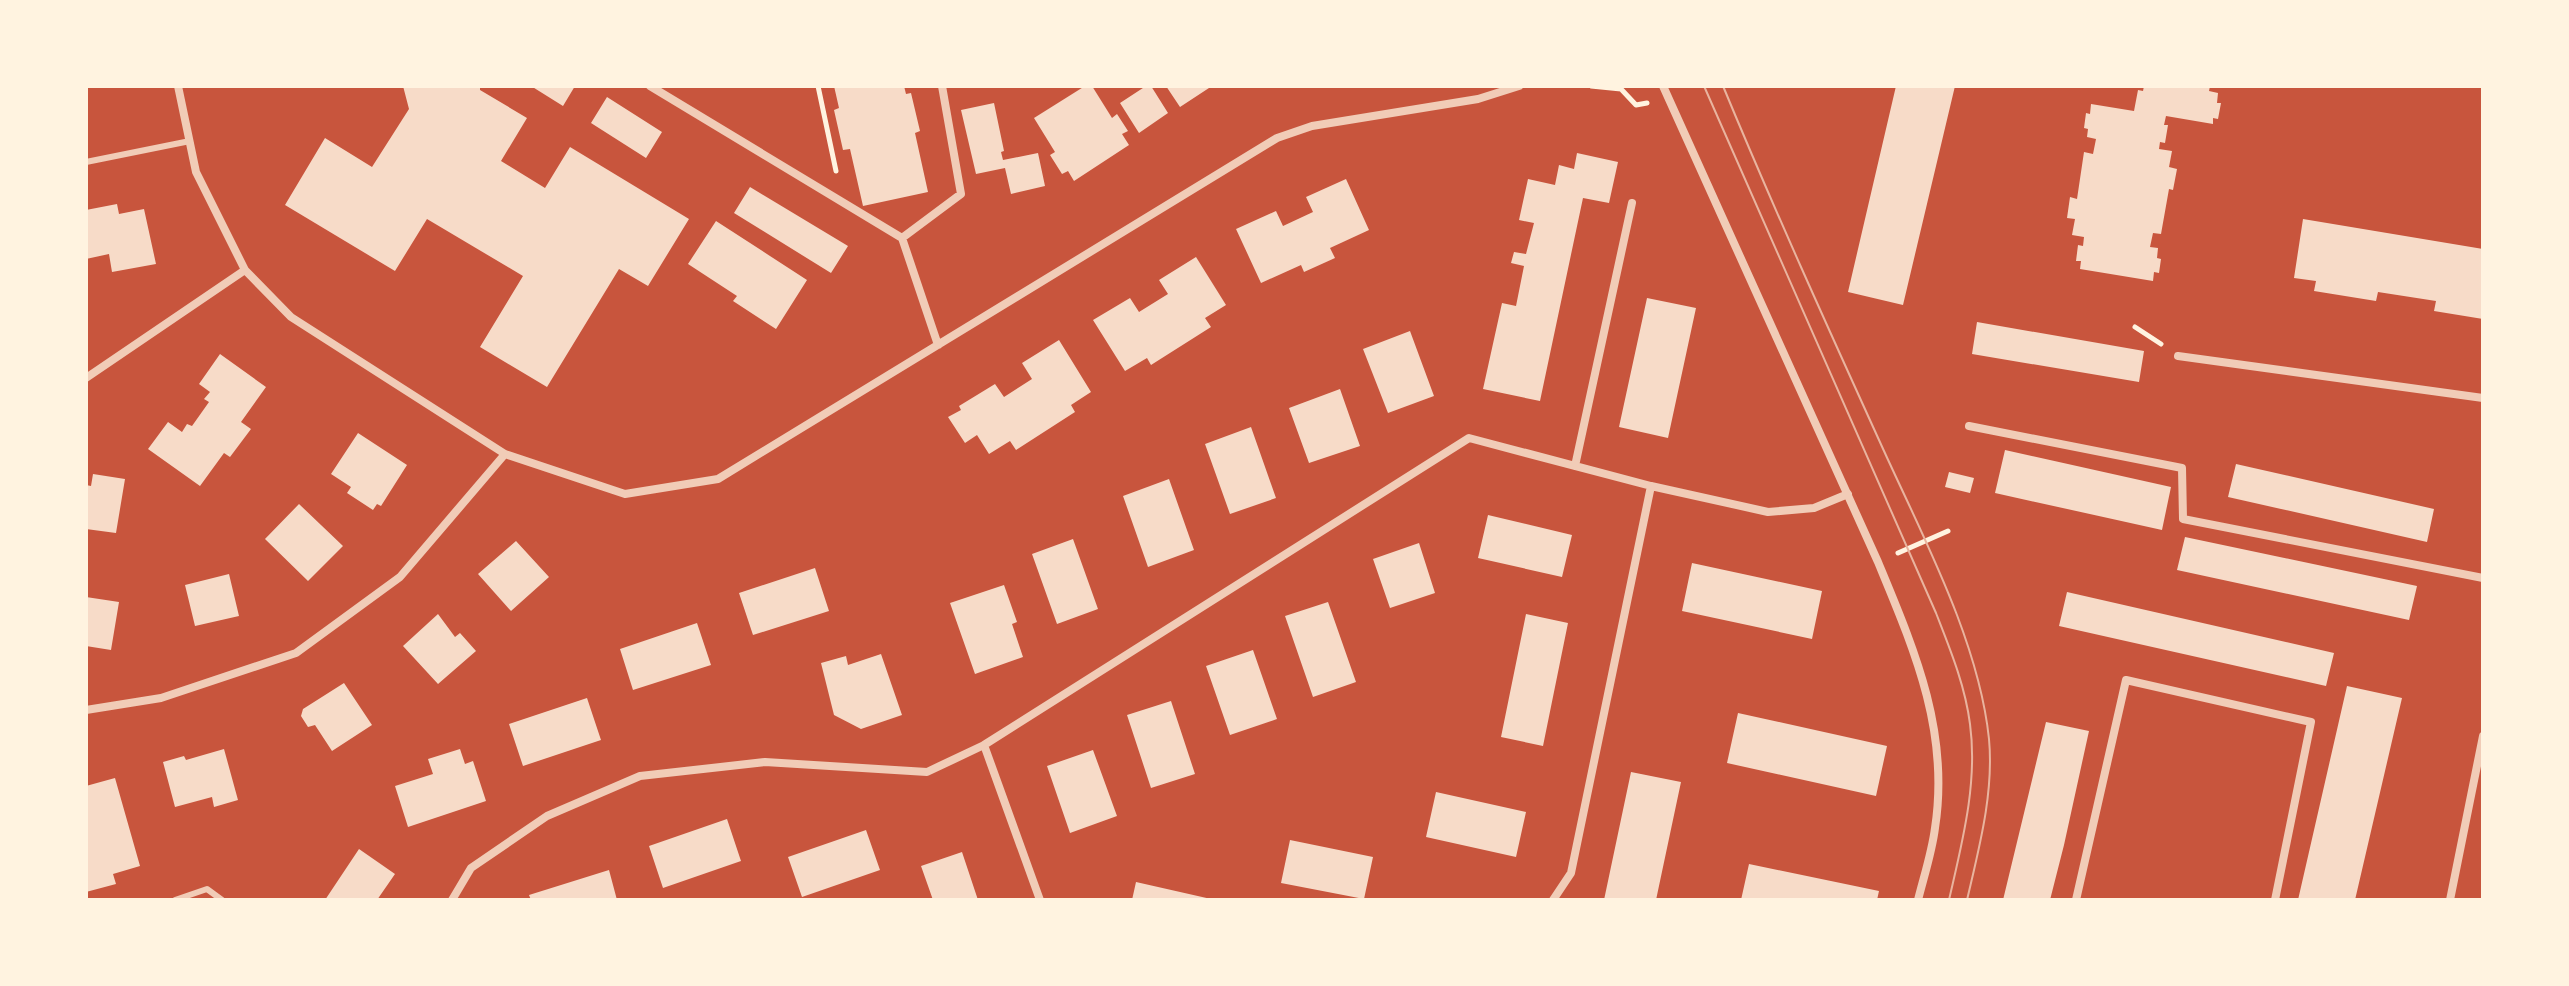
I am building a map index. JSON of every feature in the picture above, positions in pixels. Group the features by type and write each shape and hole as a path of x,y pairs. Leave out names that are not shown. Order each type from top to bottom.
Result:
{"street":[{"path":"178,86 196,172 245,270 291,317 505,454 625,494 718,479 1277,138 1312,126 1478,99 1519,86"},
{"path":"650,86 902,238 938,345"},
{"path":"902,238 961,194 942,86"},
{"path":"1663,86 1848,494 1911,642 1928,694 1938,756 1938,802 1935,830 1918,900"},
{"path":"1575,466 1632,203"},
{"path":"86,378 245,270"},
{"path":"2178,356 2483,398"},
{"path":"1969,426 2182,468 2183,519 2483,578"},
{"path":"452,900 471,868 547,816 640,776 765,762 927,772 984,745 1469,438 1651,486 1768,512 1814,508 1848,494"},
{"path":"86,710 161,698 296,653 400,577 505,454"},
{"path":"1553,900 1571,873 1651,486"},
{"path":"2076,900 2126,680 2311,722 2275,900"},
{"path":"2450,900 2483,736"},
{"path":"984,745 1040,900"}],"lane":[{"path":"86,162 190,141"},
{"path":"175,900 207,889 222,900"}],"path":[{"path":"818,86 842,202"},
{"path":"1591,86 1621,89 1636,105 1650,102"}],"building":[{"path":"403,86 480,86 480,90 527,118 501,161 545,188 570,147 689,219 648,286 619,269 547,387 480,347 523,276 427,219 395,271 285,205 325,138 372,167 409,109"},
{"path":"531,86 575,86 563,106"},
{"path":"834,86 904,86 906,94 911,93 920,131 915,133 928,192 863,206 850,149 843,150 834,110 839,108"},
{"path":"1085,86 1092,86 1112,118 1117,114 1128,131 1122,134 1129,145 1074,181 1068,171 1062,174 1050,155 1055,152 1034,118"},
{"path":"1146,86 1151,86 1168,113 1139,133 1120,103"},
{"path":"1166,86 1208,86 1209,88 1180,107"},
{"path":"1896,86 1955,86 1903,305 1848,292"},
{"path":"2144,86 2210,86 2209,91 2218,93 2217,103 2221,103 2218,119 2213,118 2213,124 2166,116 2165,143 2160,142 2159,149 2172,151 2169,167 2177,169 2173,190 2169,189 2161,234 2153,233 2150,247 2158,248 2157,258 2161,259 2159,273 2154,272 2153,281 2080,269 2081,261 2076,261 2078,245 2083,246 2084,237 2072,235 2075,219 2067,218 2070,197 2077,199 2084,152 2093,154 2096,139 2087,137 2088,129 2084,128 2091,104 2134,111 2138,90 2143,91"},
{"path":"607,97 662,132 646,158 591,123"},
{"path":"994,103 1003,160 1038,153 1045,186 1011,194 1005,168 976,174 961,110"},
{"path":"1577,153 1618,162 1609,203 1583,198 1540,401 1483,389 1502,303 1516,306 1524,266 1511,263 1514,252 1526,254 1534,223 1519,220 1528,179 1555,185 1559,165 1574,169"},
{"path":"1346,179 1369,230 1330,248 1335,258 1304,272 1301,265 1261,283 1236,229 1276,211 1283,226 1313,212 1306,197"},
{"path":"750,187 848,246 831,273 734,213"},
{"path":"117,204 119,214 144,209 156,264 112,272 109,254 86,259 86,210"},
{"path":"2303,219 2483,249 2483,319 2434,311 2436,301 2378,292 2376,301 2314,291 2316,281 2294,278"},
{"path":"716,221 807,280 776,329 733,301 737,296 688,264"},
{"path":"1196,257 1226,305 1205,318 1211,327 1151,365 1147,358 1125,371 1093,320 1130,298 1139,312 1168,294 1159,280"},
{"path":"1647,298 1696,308 1668,438 1619,427"},
{"path":"1977,322 2144,351 2139,382 1972,354"},
{"path":"1410,331 1434,396 1388,413 1363,349"},
{"path":"1059,340 1091,392 1071,405 1075,412 1016,450 1010,441 989,454 977,435 965,443 948,417 961,410 959,406 995,384 1004,397 1032,379 1022,363"},
{"path":"220,354 266,387 241,422 251,429 230,457 224,453 200,486 148,449 168,422 182,432 187,424 192,426 209,402 204,399 210,392 199,384"},
{"path":"1340,389 1360,446 1309,463 1289,408"},
{"path":"1251,427 1276,498 1230,514 1205,444"},
{"path":"358,433 407,465 381,506 377,504 373,510 347,493 351,487 331,474"},
{"path":"2005,450 2171,487 2162,530 1995,493"},
{"path":"2236,464 2434,509 2427,542 2228,497"},
{"path":"1949,472 1974,478 1970,493 1945,487"},
{"path":"93,474 125,479 116,533 86,529 86,485 91,486"},
{"path":"1169,479 1194,550 1148,567 1123,496"},
{"path":"299,504 343,546 308,581 265,539"},
{"path":"1488,515 1572,535 1562,577 1478,558"},
{"path":"2185,537 2417,586 2409,620 2177,570"},
{"path":"1073,539 1098,609 1057,624 1032,554"},
{"path":"516,541 549,577 511,611 478,574"},
{"path":"1419,543 1435,593 1390,608 1373,559"},
{"path":"1692,563 1822,591 1812,639 1682,611"},
{"path":"815,568 829,611 753,635 739,593"},
{"path":"229,574 239,616 195,626 185,585"},
{"path":"1004,585 1017,622 1012,624 1023,657 975,674 950,603"},
{"path":"2067,592 2334,653 2326,686 2059,626"},
{"path":"86,597 119,602 111,650 86,646"},
{"path":"1328,602 1356,682 1313,697 1285,616"},
{"path":"438,614 455,637 460,633 476,651 438,684 403,646"},
{"path":"1526,614 1568,623 1543,746 1501,737"},
{"path":"697,623 711,665 633,690 620,649"},
{"path":"1253,650 1277,719 1230,735 1206,666"},
{"path":"881,654 902,715 861,729 834,715 821,663 846,656 848,665"},
{"path":"344,683 372,725 332,751 315,725 308,727 301,716 303,709"},
{"path":"2347,686 2402,698 2355,900 2298,900"},
{"path":"587,698 601,740 523,766 509,724"},
{"path":"1171,701 1195,774 1151,788 1127,715"},
{"path":"1738,713 1887,746 1876,796 1727,763"},
{"path":"2046,722 2089,731 2064,845 2050,900 2003,900"},
{"path":"224,749 238,800 214,807 212,797 175,807 163,762 184,756 186,760"},
{"path":"460,749 465,764 473,761 486,801 408,827 395,786 433,774 428,759"},
{"path":"1093,750 1117,816 1070,833 1047,766"},
{"path":"1631,772 1681,782 1656,900 1604,900"},
{"path":"115,778 140,866 113,874 116,884 86,892 86,786"},
{"path":"1436,792 1526,812 1516,857 1426,837"},
{"path":"727,819 741,861 663,888 649,846"},
{"path":"866,830 880,870 802,897 788,857"},
{"path":"1290,840 1373,857 1364,899 1281,883"},
{"path":"359,849 395,874 377,900 325,900"},
{"path":"962,852 978,900 933,900 921,866"},
{"path":"1749,864 1879,891 1877,900 1741,900"},
{"path":"609,870 617,900 531,900 529,895"},
{"path":"1136,882 1211,899 1211,900 1132,900"}],"tram line":[{"path":"1704,86 1936,613 1961,681 1970,724 1972,768 1967,813 1949,900"},
{"path":"1723,86 1932,555 1974,665 1983,702 1990,759 1984,820 1967,900"}]}
